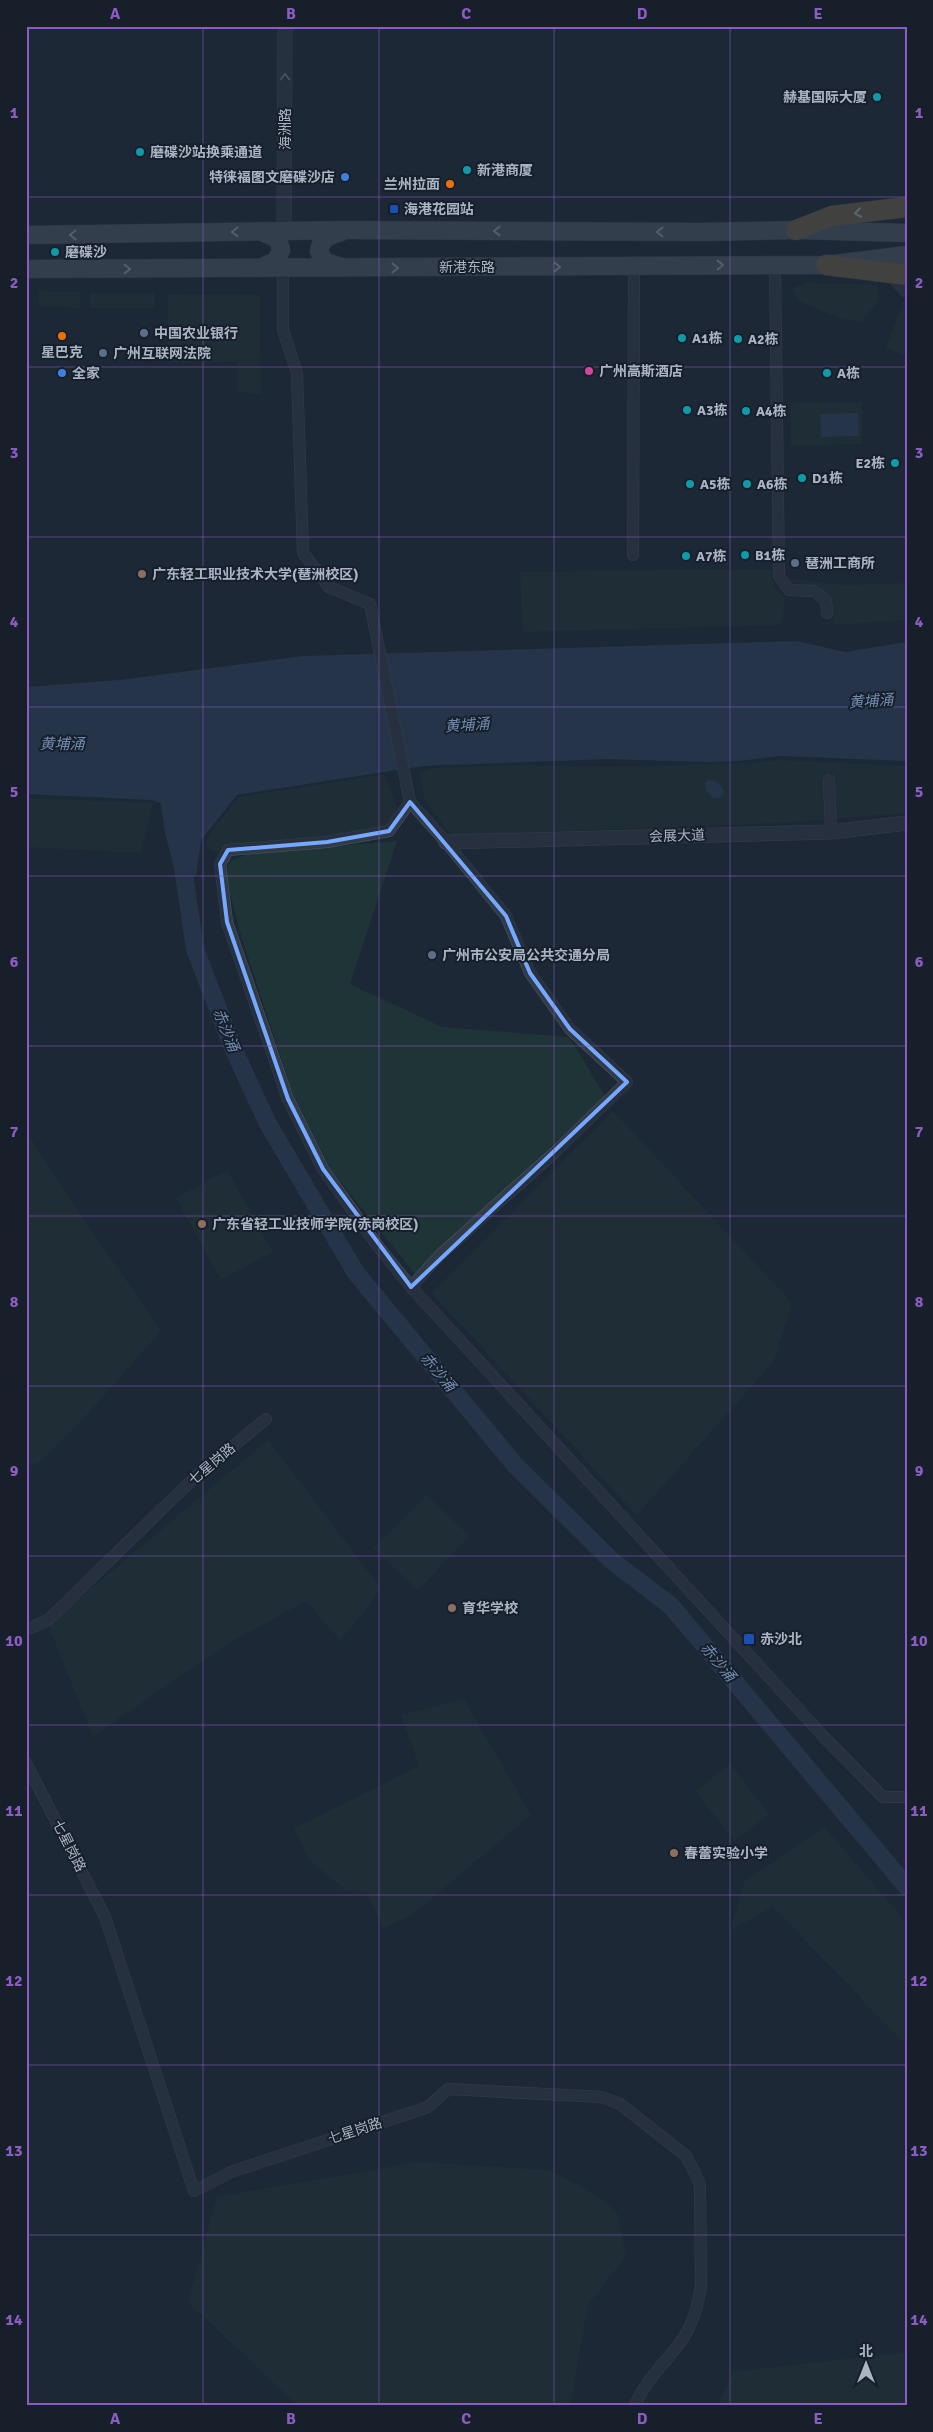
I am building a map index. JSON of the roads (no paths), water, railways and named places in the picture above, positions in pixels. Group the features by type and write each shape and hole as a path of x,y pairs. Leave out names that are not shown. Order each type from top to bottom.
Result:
{"highway":[{"path":"796,230 832,216 907,207"},
{"path":"826,265 887,272 907,288"}],"main road":[{"path":"346,230 325,238 321,242 319,251 324,261 346,268"},
{"path":"26,235 346,230 702,232 796,230 907,233"},
{"path":"258,231 274,236 281,244 280,257 276,261 260,268"},
{"path":"283,268 292,231"},
{"name":"新港东路","path":"26,269 826,265 907,254"}],"street":[{"name":"海洲路","path":"285,26 292,231"},
{"path":"775,264 782,575 789,590 814,591 826,601 827,613"},
{"path":"633,555 634,266"},
{"path":"283,268 283,330 297,373 303,554 329,587 370,604 410,802 446,842 506,916 530,973 570,1029 627,1082 555,1152 434,1260 411,1287"},
{"path":"829,780 831,832"},
{"path":"410,802 390,831 327,842 228,850 220,864 228,922 288,1099 323,1168 377,1245 411,1287 876,1790 883,1797 907,1797"},
{"name":"会展大道","path":"446,842 831,832 907,823"},
{"name":"七星岗路","path":"26,1630 48,1620 194,1477 266,1419"},
{"name":"七星岗路","path":"26,1762 105,1917 194,2191 231,2172 428,2107 448,2089 602,2097 620,2104 685,2155 700,2185 701,2286 698,2302 688,2329 651,2379 635,2406"}],"water":[{"path":"858,413 859,436 821,437 820,414"},
{"name":"黄埔涌","path":"797,641 845,652 907,642 907,761 780,756 739,761 709,762 607,759 423,766 237,795 201,840 196,876 177,879 165,833 161,803 151,800 26,794 26,687 120,680 303,656"},
{"path":"709,780 717,782 721,786 724,794 719,798 713,798 706,791 705,783"}],"waterway":[{"name":"赤沙涌","path":"181,854 195,949 233,1048 267,1122 356,1273 515,1465 611,1560 671,1606 907,1887"}],"place":[{"name":"赫基国际大厦","path":"877,97"},
{"name":"磨碟沙站换乘通道","path":"140,152"},
{"name":"新港商厦","path":"467,170"},
{"name":"特徕福图文磨碟沙店","path":"345,177"},
{"name":"兰州拉面","path":"450,184"},
{"name":"海港花园站","path":"394,209"},
{"name":"磨碟沙","path":"55,252"},
{"name":"中国农业银行","path":"144,333"},
{"name":"星巴克","path":"62,336"},
{"name":"A1栋","path":"682,338"},
{"name":"A2栋","path":"738,339"},
{"name":"广州互联网法院","path":"103,353"},
{"name":"广州高斯酒店","path":"589,371"},
{"name":"全家","path":"62,373"},
{"name":"A栋","path":"827,373"},
{"name":"A3栋","path":"687,410"},
{"name":"A4栋","path":"746,411"},
{"name":"E2栋","path":"895,463"},
{"name":"D1栋","path":"802,478"},
{"name":"A5栋","path":"690,484"},
{"name":"A6栋","path":"747,484"},
{"name":"B1栋","path":"745,555"},
{"name":"A7栋","path":"686,556"},
{"name":"琶洲工商所","path":"795,563"},
{"name":"广东轻工职业技术大学(琶洲校区)","path":"142,574"},
{"name":"广州市公安局公共交通分局","path":"432,955"},
{"name":"广东省轻工业技师学院(赤岗校区)","path":"202,1224"},
{"name":"育华学校","path":"452,1608"},
{"name":"赤沙北","path":"749,1639"},
{"name":"春蕾实验小学","path":"674,1853"}]}
